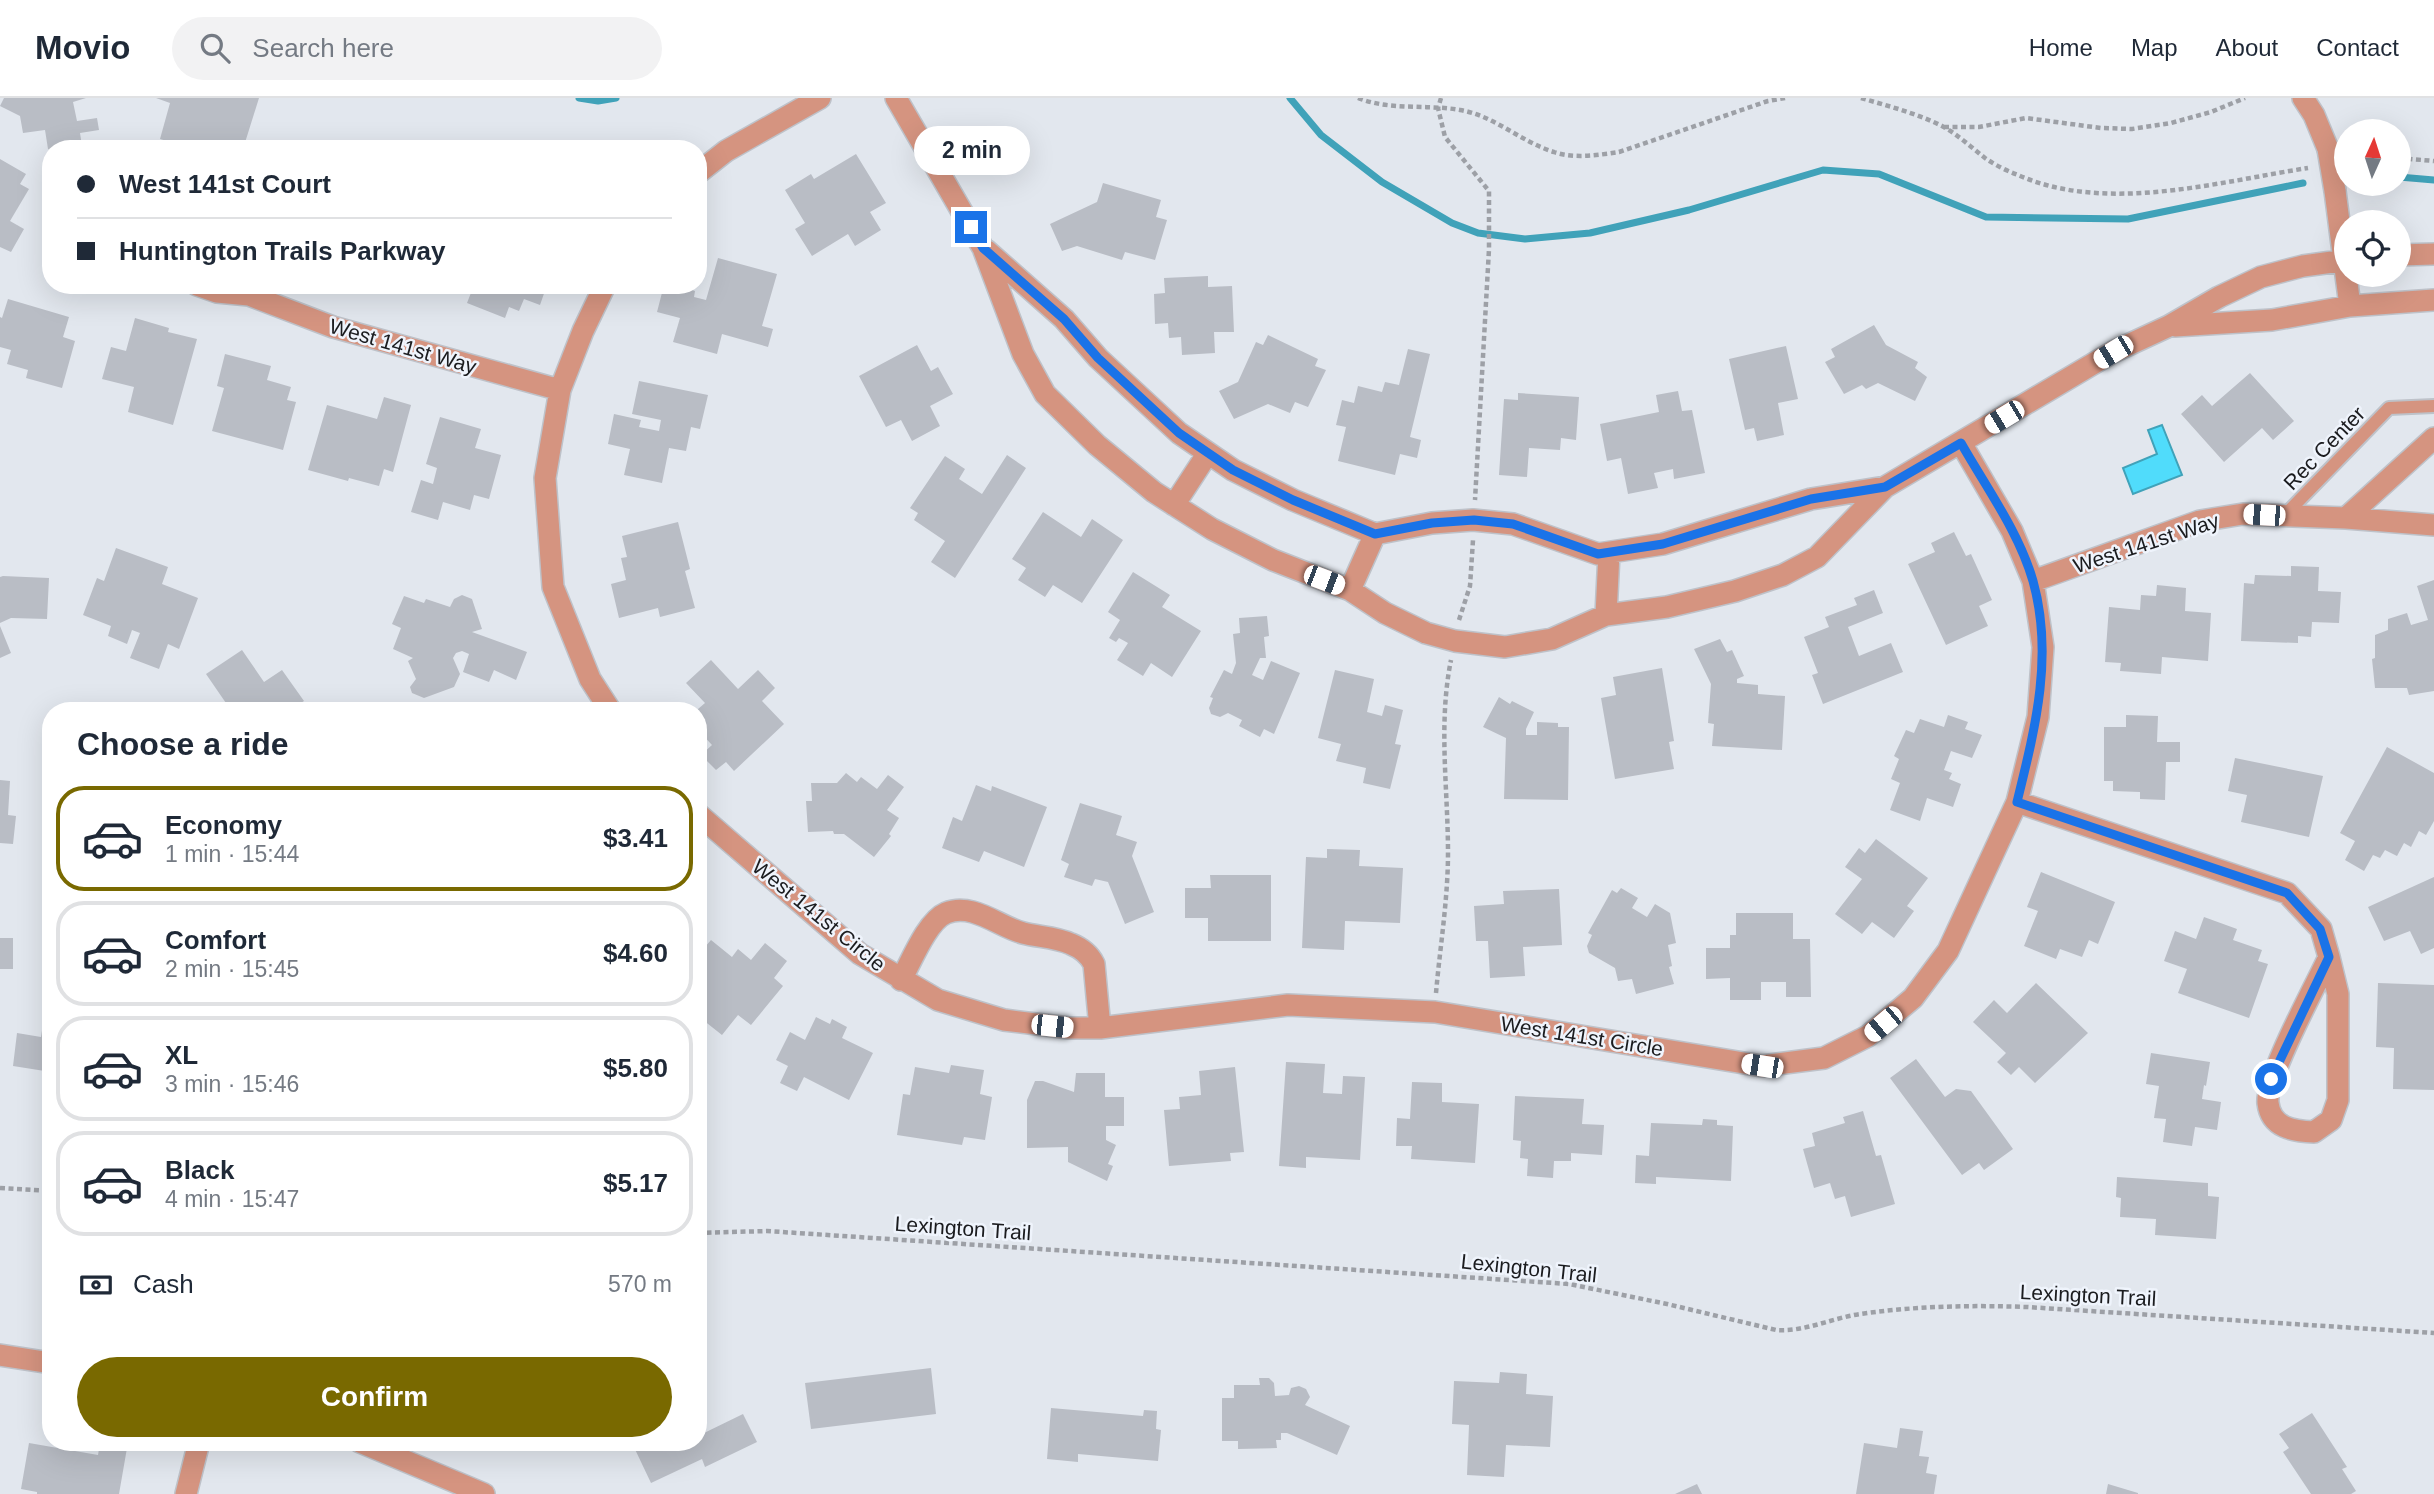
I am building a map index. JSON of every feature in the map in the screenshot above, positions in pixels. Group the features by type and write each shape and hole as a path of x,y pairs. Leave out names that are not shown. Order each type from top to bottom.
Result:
{"street":[{"path":"707,166 726,151 820,98"},
{"path":"896,98 983,248 1023,354 1045,394 1097,445 1154,492 1212,529 1273,560 1350,590 1385,613 1426,633 1455,641 1505,647 1552,639 1606,615 1667,607 1735,591 1783,575 1817,557 1885,487 2113,352 2169,326 2261,277 2303,266 2334,262"},
{"path":"2303,98 2314,115 2328,149 2338,210"},
{"path":"983,248 1064,319 1098,358 1179,433 1233,470 1293,500 1375,534 1432,523 1474,520 1513,524 1598,554 1609,553 1663,544 1811,499 1885,487"},
{"path":"2411,255 2434,254"},
{"path":"2348,287 2350,306"},
{"name":"West 141st Way","path":"255,294 333,327 559,390"},
{"path":"601,294 559,390 544,478 553,587 590,679 605,702"},
{"path":"2169,326 2272,320 2350,306 2434,300"},
{"path":"2346,518 2434,438"},
{"name":"West 141st Circle","path":"707,822 860,954 938,1000 1004,1020 1069,1028 1100,1028 1288,1005 1434,1012 1762,1066 1824,1058 1868,1036 1913,998 1948,951 2017,802 2038,717 2043,647 2033,581 2012,531 1961,443"},
{"path":"1174,505 1208,453"},
{"name":"West 141st Way","path":"2033,581 2200,521 2243,514 2434,525"},
{"path":"1350,590 1375,534"},
{"path":"1606,615 1609,553"},
{"path":"2017,802 2287,893 2320,929 2329,957 2338,993 2338,1100 2330,1120 2314,1132 2291,1131 2275,1121 2268,1103 2271,1079 2329,957"},
{"path":"901,980 933,923 947,913 981,915 1020,933 1069,942 1090,956 1094,964 1100,1028"},
{"path":"0,1355 42,1362"},
{"path":"186,1494 198,1451"},
{"path":"381,1451 484,1494"}],"lane":[{"name":"Rec Center","path":"2284,516 2389,408 2434,406"}],"path":[{"path":"1358,98 1403,107 1459,110 1482,116 1557,153 1597,156 1619,152 1768,101 1785,98"},
{"path":"1441,98 1438,108 1445,137 1489,191 1489,248"},
{"path":"1861,98 1910,112 1944,127 1988,160 2018,175 2049,187 2086,194 2173,190 2308,169"},
{"path":"1944,127 1979,127 2025,118 2101,128 2132,129 2171,123 2211,112 2245,98"},
{"path":"2412,159 2434,161"},
{"path":"0,1188 42,1190"},
{"name":"Lexington Trail","path":"707,1233 767,1231 1569,1284 1791,1331 1858,1315 1967,1305 2434,1333"}],"water":[{"path":"2162,425 2182,475 2133,494 2123,468 2157,454 2148,430"}],"building":[{"path":"4,98 86,98 73,102 77,121 97,118 99,130 80,133 81,140 47,140 45,130 23,133 20,116 0,106"},
{"path":"156,98 259,98 246,140 163,140 160,139 170,103"},
{"path":"856,154 886,203 870,212 881,230 855,246 848,234 812,256 795,229 805,223 785,190 811,174 814,179"},
{"path":"0,159 26,174 20,184 29,189 10,221 24,229 11,252 0,247"},
{"path":"1103,183 1161,200 1156,217 1167,220 1155,260 1125,252 1122,260 1077,246 1062,251 1050,224 1097,202"},
{"path":"718,258 777,274 762,326 773,329 768,347 722,334 717,354 673,342 680,318 657,312 662,294 694,294 694,297 706,300"},
{"path":"1208,276 1208,287 1232,286 1234,332 1214,332 1215,353 1182,355 1181,337 1169,338 1168,323 1155,324 1154,294 1165,293 1164,278"},
{"path":"470,294 544,294 540,305 524,299 519,311 509,307 505,318 467,303"},
{"path":"8,299 69,317 63,337 75,341 62,388 26,378 28,370 7,364 11,350 0,347 0,317 2,318"},
{"path":"135,318 169,328 168,332 197,339 173,425 128,412 134,387 102,379 111,347 126,351"},
{"path":"1874,325 1886,345 1918,362 1915,368 1927,377 1915,401 1878,383 1866,389 1862,385 1844,394 1825,362 1835,357 1831,349"},
{"path":"1268,335 1318,359 1315,366 1326,370 1308,407 1295,402 1290,413 1268,404 1234,419 1219,391 1238,382 1256,342 1263,345"},
{"path":"917,345 931,371 938,367 953,394 930,406 940,426 912,441 901,420 886,427 859,376"},
{"path":"1786,346 1798,399 1778,403 1784,435 1757,441 1754,428 1745,430 1729,359"},
{"path":"1408,349 1430,354 1410,437 1421,440 1417,458 1400,454 1395,475 1338,461 1346,427 1336,425 1342,400 1354,403 1358,386 1382,392 1385,382 1399,385"},
{"path":"225,354 271,366 267,380 291,387 287,400 296,402 283,450 212,431 224,388 217,386"},
{"path":"2250,373 2294,421 2273,440 2262,428 2224,462 2181,414 2202,395 2212,406"},
{"path":"639,381 708,395 700,429 691,427 686,451 669,448 662,483 624,475 630,449 608,444 614,414 641,420 639,427 659,431 661,420 632,414"},
{"path":"1678,391 1682,411 1692,410 1705,473 1674,479 1673,469 1654,473 1658,488 1628,494 1621,458 1607,461 1600,424 1659,412 1656,395"},
{"path":"1518,393 1579,397 1576,440 1561,438 1560,450 1529,448 1527,477 1499,475 1504,399 1518,400"},
{"path":"384,397 411,405 393,472 384,469 379,486 308,470 327,405 377,419"},
{"path":"440,417 481,429 475,448 501,455 489,499 474,495 470,510 443,502 438,520 411,512 421,480 433,484 437,468 426,464"},
{"path":"1007,455 1026,468 955,578 931,562 945,541 914,520 918,513 910,508 945,456 965,469 959,479 982,494"},
{"path":"1043,512 1081,537 1092,519 1123,540 1082,603 1053,585 1045,597 1018,580 1026,568 1012,559"},
{"path":"678,522 690,569 685,571 695,608 660,617 658,608 619,618 611,584 626,580 621,558 627,557 622,536"},
{"path":"1954,532 1966,556 1971,554 1992,600 1979,606 1988,626 1946,645 1908,564 1935,552 1931,543"},
{"path":"116,548 168,567 162,584 198,598 179,649 168,644 159,669 130,658 140,633 132,630 127,644 108,636 111,626 83,615 97,578 104,581"},
{"path":"2291,566 2319,567 2318,591 2341,592 2339,623 2312,622 2311,637 2298,636 2298,643 2241,641 2244,583 2254,584 2255,575 2291,576"},
{"path":"1133,572 1170,595 1162,607 1201,631 1172,677 1151,663 1143,676 1117,660 1128,643 1119,638 1116,642 1109,638 1120,620 1108,612"},
{"path":"0,577 49,578 47,619 11,618 0,623"},
{"path":"2434,580 2434,691 2409,695 2407,688 2375,688 2372,659 2375,658 2375,635 2388,630 2388,619 2407,613 2411,625 2428,620 2417,586"},
{"path":"2157,585 2186,588 2185,611 2211,613 2208,661 2162,657 2161,674 2120,671 2121,663 2105,662 2109,607 2140,610 2141,595 2156,596"},
{"path":"1874,590 1883,613 1848,627 1859,656 1891,643 1903,672 1823,704 1812,675 1818,673 1804,637 1829,627 1825,617 1857,605 1854,598"},
{"path":"462,595 472,599 482,629 472,632 527,652 516,680 494,670 489,682 463,672 469,654 462,651 456,653 453,658 460,674 454,687 424,698 412,693 410,687 416,679 408,661 413,658 393,649 401,628 392,624 404,596 424,603 426,599 450,607 454,599"},
{"path":"1267,616 1269,636 1264,637 1266,658 1260,658 1252,675 1263,680 1271,661 1300,673 1274,734 1264,729 1260,737 1239,726 1242,720 1228,713 1220,717 1211,714 1209,708 1213,698 1210,697 1224,670 1232,674 1236,663 1233,634 1240,633 1239,618"},
{"path":"0,626 11,653 0,658"},
{"path":"1720,639 1727,652 1732,650 1744,676 1737,679 1737,683 1758,685 1758,694 1785,696 1782,750 1712,746 1714,724 1708,723 1711,684 1694,649"},
{"path":"242,650 264,682 282,670 304,701 225,702 206,674"},
{"path":"711,660 738,689 758,670 775,688 762,701 784,724 734,771 726,762 716,770 707,761 707,750 712,745 707,740 707,702 686,683"},
{"path":"1662,668 1674,741 1669,742 1674,769 1615,779 1601,698 1616,695 1613,677"},
{"path":"1335,670 1374,679 1367,712 1382,716 1385,705 1403,710 1395,744 1401,745 1390,789 1363,783 1366,768 1336,761 1341,744 1318,738"},
{"path":"1499,697 1510,704 1512,701 1534,712 1526,735 1537,735 1537,722 1558,723 1558,727 1569,727 1568,800 1504,799 1506,738 1483,727"},
{"path":"1948,715 1968,722 1965,729 1982,735 1972,758 1951,751 1944,770 1952,773 1949,779 1961,784 1953,807 1927,798 1920,821 1890,810 1900,783 1891,779 1899,759 1894,756 1906,730 1914,733 1920,719 1944,727"},
{"path":"2126,715 2158,716 2157,742 2180,742 2180,762 2166,762 2165,800 2140,799 2140,792 2113,791 2113,781 2104,781 2104,727 2126,727"},
{"path":"2387,747 2434,773 2434,821 2426,835 2419,831 2411,847 2404,843 2397,856 2385,850 2380,858 2373,855 2364,871 2345,860 2355,841 2340,833"},
{"path":"2235,758 2323,776 2309,837 2241,822 2247,795 2228,791"},
{"path":"846,773 857,782 861,777 877,789 888,775 904,787 887,810 899,818 889,834 891,836 874,857 844,834 834,834 833,831 808,832 806,801 812,801 811,783 837,783"},
{"path":"0,780 10,781 8,815 16,816 13,844 0,843"},
{"path":"976,785 991,791 992,786 1047,807 1024,867 984,851 979,862 942,848 953,817 962,821"},
{"path":"1080,803 1122,816 1116,835 1137,842 1132,856 1154,912 1125,924 1108,882 1095,879 1092,886 1064,877 1069,864 1061,860"},
{"path":"1876,839 1928,878 1907,906 1914,911 1894,938 1872,922 1862,934 1835,914 1862,879 1845,867 1859,848 1865,853"},
{"path":"1327,849 1360,850 1359,866 1403,868 1400,923 1345,921 1344,950 1302,948 1306,857 1327,858"},
{"path":"2041,872 2115,902 2098,944 2089,940 2082,957 2060,949 2056,959 2024,946 2038,911 2027,907"},
{"path":"1210,875 1271,875 1271,941 1208,941 1208,918 1185,918 1185,888 1211,888"},
{"path":"2434,877 2434,948 2421,954 2410,931 2384,941 2368,907"},
{"path":"1621,888 1638,898 1632,908 1647,917 1655,904 1670,913 1676,943 1668,945 1672,966 1669,967 1674,984 1636,994 1632,979 1618,981 1615,968 1589,953 1587,946 1592,935 1588,933 1612,890 1617,893"},
{"path":"1559,889 1562,945 1523,947 1525,976 1490,978 1488,941 1476,941 1474,906 1504,904 1503,891"},
{"path":"1736,913 1793,913 1793,939 1810,939 1811,997 1786,997 1786,982 1761,982 1761,1000 1730,1000 1730,978 1706,979 1706,948 1730,948 1730,935 1736,935"},
{"path":"2204,917 2237,929 2233,940 2262,950 2258,961 2268,964 2249,1018 2178,993 2187,969 2164,961 2175,931 2196,939"},
{"path":"0,938 13,938 13,969 0,969"},
{"path":"711,940 732,957 738,949 751,960 765,943 787,961 774,978 783,986 751,1025 738,1015 722,1035 707,1023 707,945"},
{"path":"2036,983 2088,1033 2035,1083 2019,1067 2011,1075 1997,1062 2006,1053 1973,1022 1994,1000 2007,1013"},
{"path":"2378,983 2434,985 2434,1090 2393,1089 2394,1048 2376,1047"},
{"path":"816,1017 830,1024 832,1019 847,1027 842,1038 873,1053 849,1100 804,1077 797,1091 780,1083 788,1066 776,1060 790,1032 805,1040"},
{"path":"42,1030 42,1071 13,1066 17,1033 41,1037"},
{"path":"2151,1053 2210,1062 2202,1099 2221,1102 2217,1130 2195,1127 2192,1146 2163,1142 2166,1119 2154,1118 2159,1086 2146,1084"},
{"path":"1916,1059 1945,1097 1956,1089 1971,1091 2013,1149 1984,1170 1979,1163 1962,1175 1890,1078"},
{"path":"1286,1062 1325,1064 1323,1093 1342,1094 1343,1076 1365,1077 1360,1160 1306,1157 1306,1168 1279,1166"},
{"path":"951,1065 984,1070 980,1094 992,1097 985,1140 964,1137 962,1145 897,1135 903,1094 910,1095 915,1067 949,1073"},
{"path":"1235,1067 1244,1152 1230,1153 1231,1161 1169,1166 1164,1110 1180,1109 1179,1097 1201,1095 1199,1071"},
{"path":"1076,1073 1105,1073 1105,1097 1124,1097 1124,1126 1106,1126 1106,1140 1116,1145 1108,1164 1113,1166 1107,1181 1068,1162 1068,1147 1027,1148 1027,1100 1035,1081 1043,1081 1074,1092"},
{"path":"1412,1082 1442,1083 1442,1102 1479,1104 1475,1163 1411,1159 1412,1146 1396,1146 1397,1118 1410,1119"},
{"path":"1515,1096 1584,1099 1582,1124 1604,1125 1602,1155 1571,1153 1571,1161 1554,1161 1553,1178 1527,1176 1528,1159 1520,1158 1521,1141 1513,1140"},
{"path":"1863,1111 1876,1156 1881,1155 1895,1204 1851,1217 1845,1196 1835,1199 1830,1183 1814,1188 1803,1149 1815,1146 1812,1133 1845,1123 1843,1117"},
{"path":"1703,1119 1717,1120 1717,1125 1733,1126 1731,1181 1656,1177 1656,1184 1635,1183 1636,1155 1649,1156 1651,1123 1702,1125"},
{"path":"2117,1177 2208,1183 2208,1196 2219,1197 2216,1239 2155,1235 2156,1219 2120,1217 2121,1198 2116,1197"},
{"path":"931,1368 936,1414 811,1429 805,1383"},
{"path":"1500,1372 1527,1374 1526,1394 1553,1396 1550,1447 1506,1445 1504,1477 1467,1475 1469,1425 1452,1424 1454,1381 1499,1383"},
{"path":"1259,1378 1269,1378 1274,1383 1275,1396 1289,1395 1291,1388 1299,1386 1306,1389 1310,1397 1305,1405 1350,1426 1337,1455 1287,1433 1281,1433 1281,1440 1276,1440 1277,1448 1238,1449 1238,1441 1222,1441 1222,1398 1234,1398 1234,1385 1260,1385"},
{"path":"1051,1408 1143,1416 1144,1410 1157,1411 1156,1429 1161,1430 1158,1461 1078,1454 1078,1462 1047,1459"},
{"path":"2312,1413 2347,1467 2342,1469 2356,1491 2351,1494 2311,1494 2283,1452 2289,1448 2279,1434"},
{"path":"743,1414 757,1442 705,1467 702,1459 651,1483 636,1451 707,1451 707,1432"},
{"path":"1900,1428 1923,1431 1919,1456 1929,1457 1926,1473 1937,1475 1934,1494 1856,1494 1864,1443 1897,1448"},
{"path":"29,1443 42,1445 42,1451 75,1451 98,1455 99,1451 126,1451 119,1494 37,1494 21,1489"},
{"path":"1697,1484 1702,1494 1675,1494"},
{"path":"2108,1484 2138,1493 2138,1494 2106,1494"}],"waterway":[{"path":"579,98 598,101 616,98"},
{"path":"1290,98 1321,135 1382,182 1452,223 1478,233 1525,239 1590,233 1689,210 1823,170 1879,174 1986,217 2128,219 2303,183"},
{"path":"2412,178 2434,180"}],"route":[{"path":"971,227 983,248 1064,319 1098,358 1179,433 1233,470 1293,500 1375,534 1432,523 1474,520 1513,524 1598,554 1663,544 1811,499 1885,487 1961,443 2012,531 2033,581 2043,647 2038,717 2017,802 2287,893 2320,929 2329,957 2271,1079"}]}
